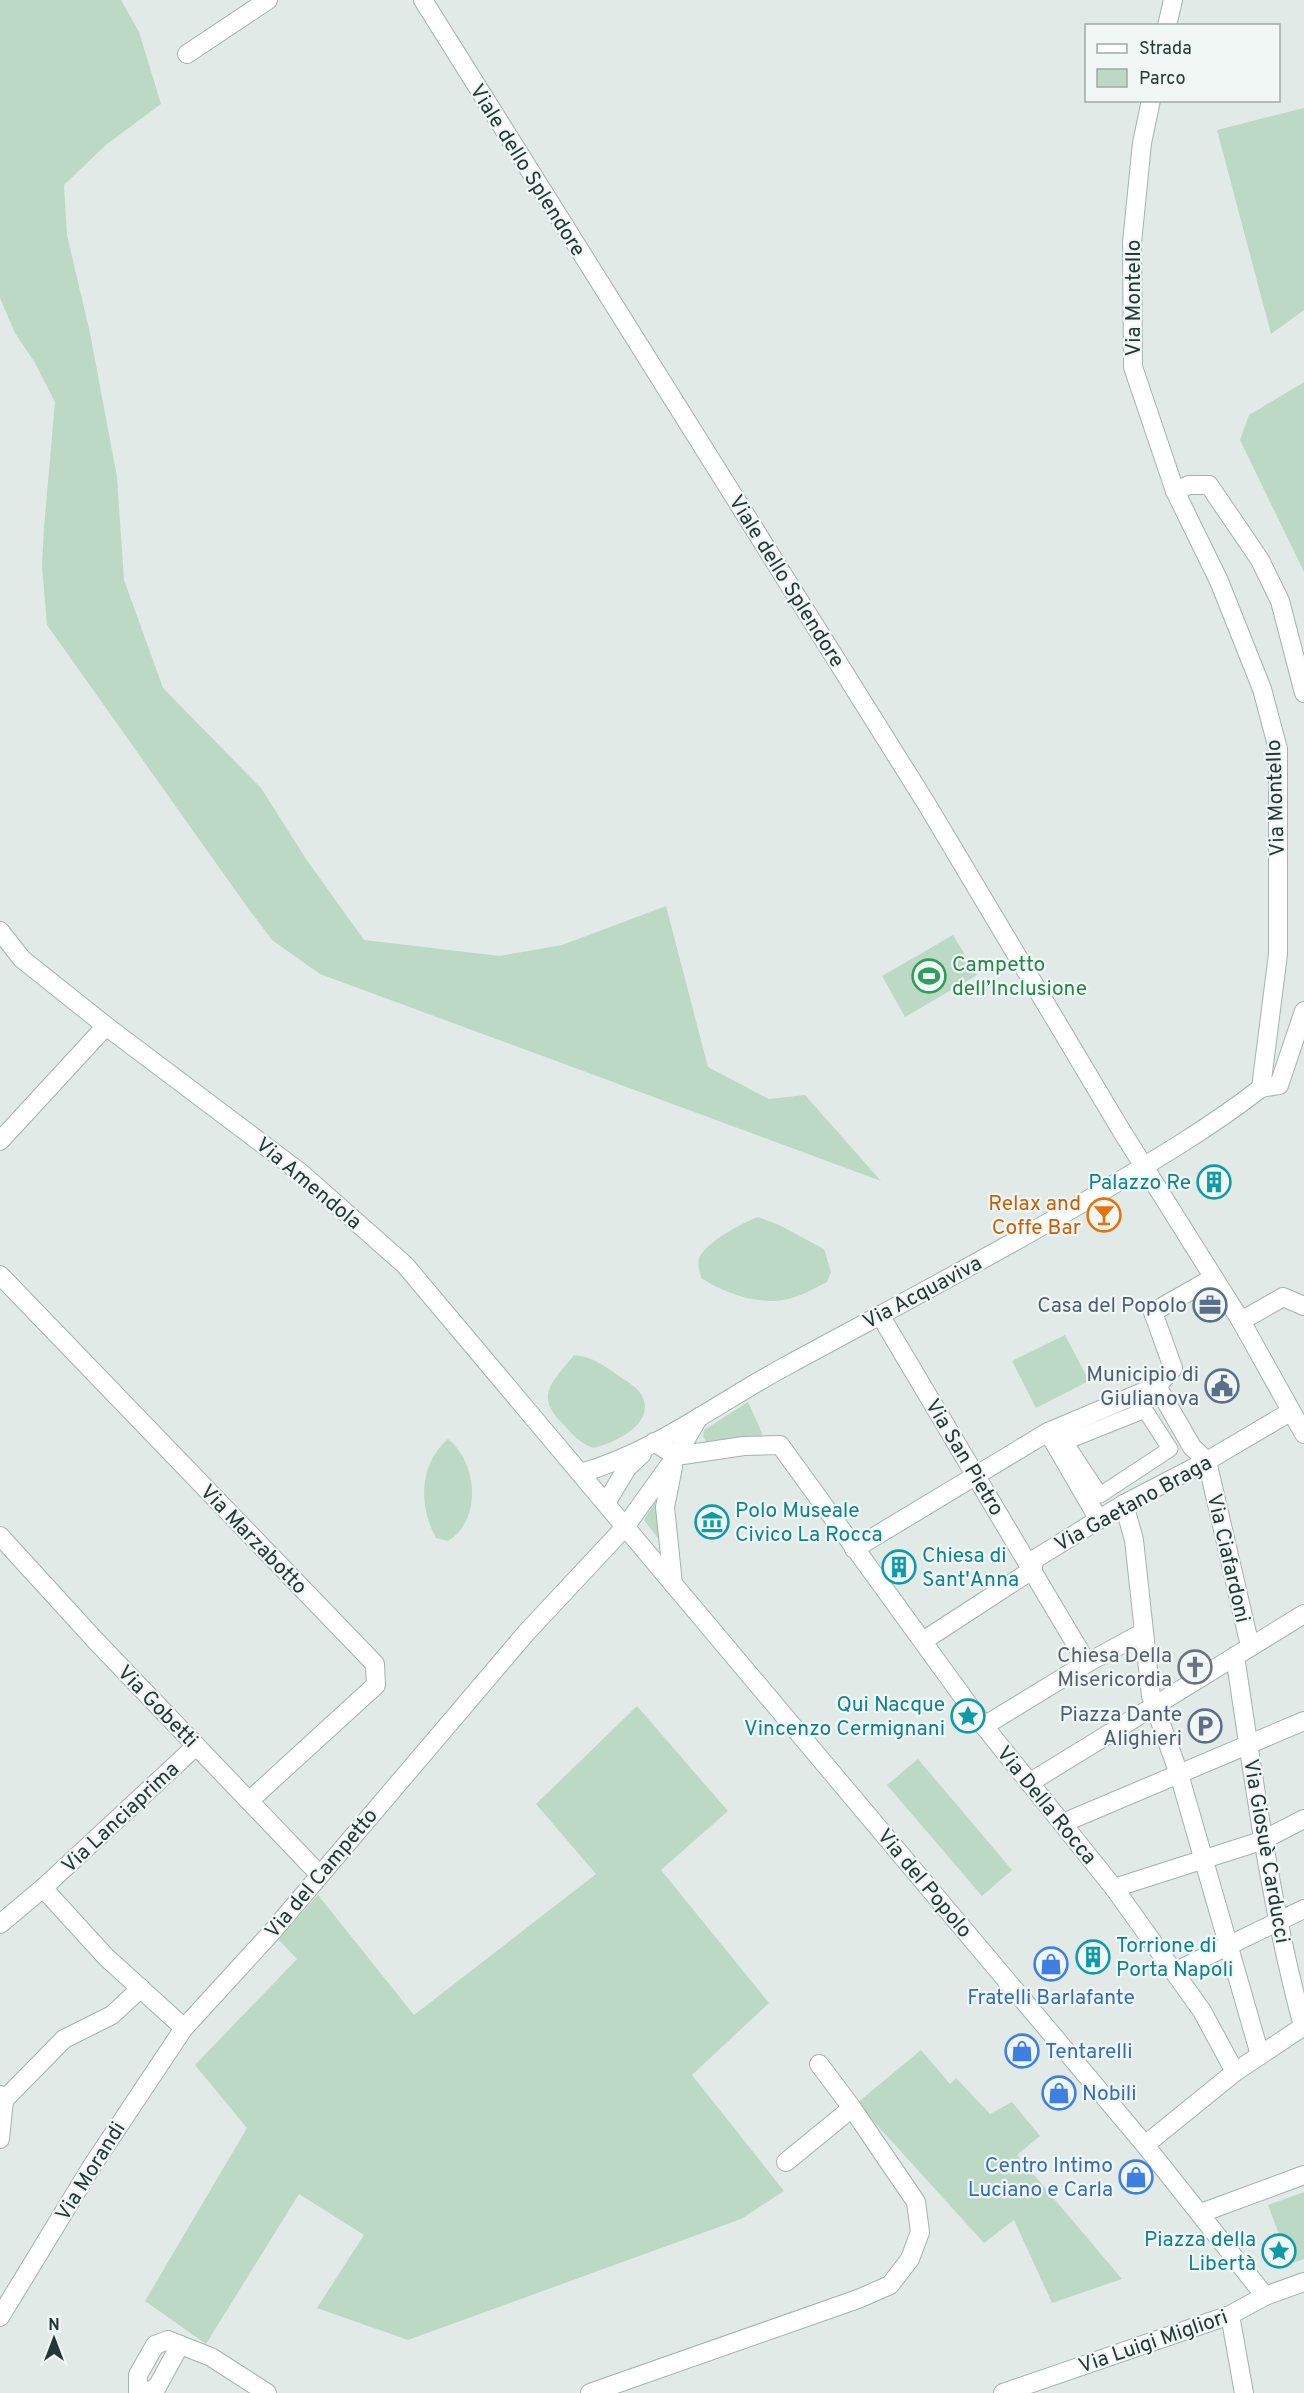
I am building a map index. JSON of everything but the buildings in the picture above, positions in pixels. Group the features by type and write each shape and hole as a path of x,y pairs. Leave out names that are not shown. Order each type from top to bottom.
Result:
{"street":[{"path":"188,54 268,0"},
{"name":"Viale dello Splendore","path":"423,0 920,793 1144,1167 1240,1321 1304,1434"},
{"path":"1167,24 1173,0"},
{"name":"Via Montello","path":"1151,102 1142,143 1132,243 1133,367 1175,490 1219,581 1262,688 1278,749 1278,954 1260,1088"},
{"path":"1175,490 1189,485 1209,485 1260,560 1281,601 1304,693"},
{"name":"Via Amendola","path":"0,931 22,958 106,1026 301,1173 405,1265 581,1473"},
{"path":"1144,1167 1240,1104 1260,1088 1278,1085 1304,1011"},
{"path":"0,1141 106,1026"},
{"name":"Via Acquaviva","path":"581,1473 604,1467 654,1442 699,1415 1034,1232 1144,1167"},
{"name":"Via Marzabotto","path":"0,1275 375,1664 376,1685 249,1801"},
{"path":"854,1549 1047,1432 1157,1386 1173,1368 1154,1311 1213,1278"},
{"path":"1240,1321 1283,1297 1304,1306"},
{"name":"Via San Pietro","path":"880,1315 1087,1663"},
{"name":"Via Ciafardoni","path":"1157,1386 1192,1447 1207,1461 1243,1651"},
{"path":"1145,1410 1170,1449 1100,1495 1065,1442 1145,1410"},
{"name":"Via Gaetano Braga","path":"923,1641 1032,1570 1035,1559 1124,1504 1207,1461 1290,1412"},
{"path":"626,1527 676,1456 699,1415"},
{"path":"1047,1432 1100,1520"},
{"path":"654,1442 676,1456"},
{"name":"Via Acquaviva","path":"606,1503 627,1468 654,1442"},
{"name":"Via Della Rocca","path":"676,1456 744,1446 780,1445 984,1726 1114,1888 1202,2011 1235,2072"},
{"path":"674,1584 665,1507 676,1456"},
{"name":"Via del Popolo","path":"581,1473 1145,2145 1265,2296"},
{"path":"1124,1504 1134,1540 1155,1706 1179,1774 1227,1948 1260,2055"},
{"name":"Via del Campetto","path":"184,2028 271,1933 526,1633 626,1527"},
{"name":"Via Gobetti","path":"0,1536 319,1874"},
{"path":"1029,1783 1243,1651 1303,1618"},
{"path":"984,1726 1087,1663 1144,1632"},
{"path":"1243,1651 1248,1745"},
{"path":"1063,1823 1304,1721"},
{"name":"Via Giosuè Carducci","path":"1248,1745 1261,1841 1285,1957 1304,2026"},
{"name":"Via Lanciaprima","path":"43,1888 196,1746"},
{"path":"1114,1888 1261,1841 1304,1819"},
{"path":"0,1924 43,1888 106,1957 184,2028"},
{"path":"1174,1972 1304,1909"},
{"path":"0,2139 2,2098 64,2039 112,2015 141,1988"},
{"path":"1145,2145 1235,2072 1304,2026"},
{"name":"Via Morandi","path":"0,2317 92,2166 184,2028"},
{"path":"590,2393 796,2321 890,2285 910,2259 920,2232 916,2202 819,2064"},
{"path":"786,2162 852,2108"},
{"path":"1201,2213 1304,2175"},
{"path":"1265,2296 1304,2282"},
{"name":"Via Luigi Migliori","path":"1003,2393 1230,2315 1265,2296"},
{"path":"1230,2315 1244,2393"},
{"path":"138,2393 138,2375 155,2345 168,2340 211,2357 267,2393"},
{"path":"145,2393 157,2387 180,2345"}],"green space":[{"path":"0,0 121,0 139,32 161,104 107,144 64,185 67,235 90,333 117,477 124,580 163,688 261,788 306,859 364,940 500,956 562,945 666,906 708,1067 769,1099 805,1095 881,1181 320,974 272,940 245,904 47,625 42,566 55,402 35,363 15,333 0,298"},
{"path":"1304,108 1304,310 1271,334 1217,130"},
{"path":"1304,382 1304,572 1240,440 1249,415"},
{"name":"Campetto dell’Inclusione","path":"953,935 977,975 905,1017 882,976"},
{"path":"758,1217 779,1225 824,1249 831,1272 827,1282 793,1298 766,1301 731,1293 701,1278 698,1261 702,1253 716,1240"},
{"path":"1065,1335 1089,1381 1036,1408 1012,1361"},
{"path":"574,1355 598,1362 628,1382 641,1394 645,1404 644,1414 639,1423 612,1442 593,1448 584,1444 555,1414 550,1405 548,1397 553,1381"},
{"path":"748,1402 762,1433 761,1439 707,1444 703,1436 704,1430"},
{"path":"448,1439 458,1449 465,1462 472,1491 467,1520 459,1532 448,1541 436,1538 430,1525 424,1499 424,1486 431,1460"},
{"path":"655,1502 661,1542 644,1520"},
{"path":"637,1706 728,1811 661,1870 769,2003 692,2075 784,2191 741,2219 408,2340 317,2308 364,2235 299,2194 206,2344 145,2301 247,2128 195,2065 297,1959 278,1939 318,1895 414,2015 596,1874 536,1804"},
{"path":"918,1759 1012,1870 982,1896 887,1785"},
{"path":"921,2050 950,2084 956,2078 990,2114 1012,2102 1040,2136 1017,2155 1122,2279 1052,2303 1014,2220 984,2243 857,2103"},
{"path":"1304,2192 1304,2259 1290,2264 1268,2205"}],"place":[{"name":"Campetto dell’Inclusione","path":"929,976"},
{"name":"Palazzo Re","path":"1214,1182"},
{"name":"Relax and Coffe Bar","path":"1104,1215"},
{"name":"Casa del Popolo","path":"1210,1305"},
{"name":"Municipio di Giulianova","path":"1222,1386"},
{"name":"Polo Museale Civico La Rocca","path":"712,1522"},
{"name":"Chiesa di Sant'Anna","path":"899,1567"},
{"name":"Chiesa Della Misericordia","path":"1195,1667"},
{"name":"Qui Nacque Vincenzo Cermignani","path":"968,1716"},
{"name":"Piazza Dante Alighieri","path":"1205,1726"},
{"name":"Torrione di Porta Napoli","path":"1093,1957"},
{"name":"Fratelli Barlafante","path":"1051,1964"},
{"name":"Tentarelli","path":"1022,2051"},
{"name":"Nobili","path":"1059,2093"},
{"name":"Centro Intimo Luciano e Carla","path":"1136,2177"},
{"name":"Piazza della Libertà","path":"1279,2251"}]}
